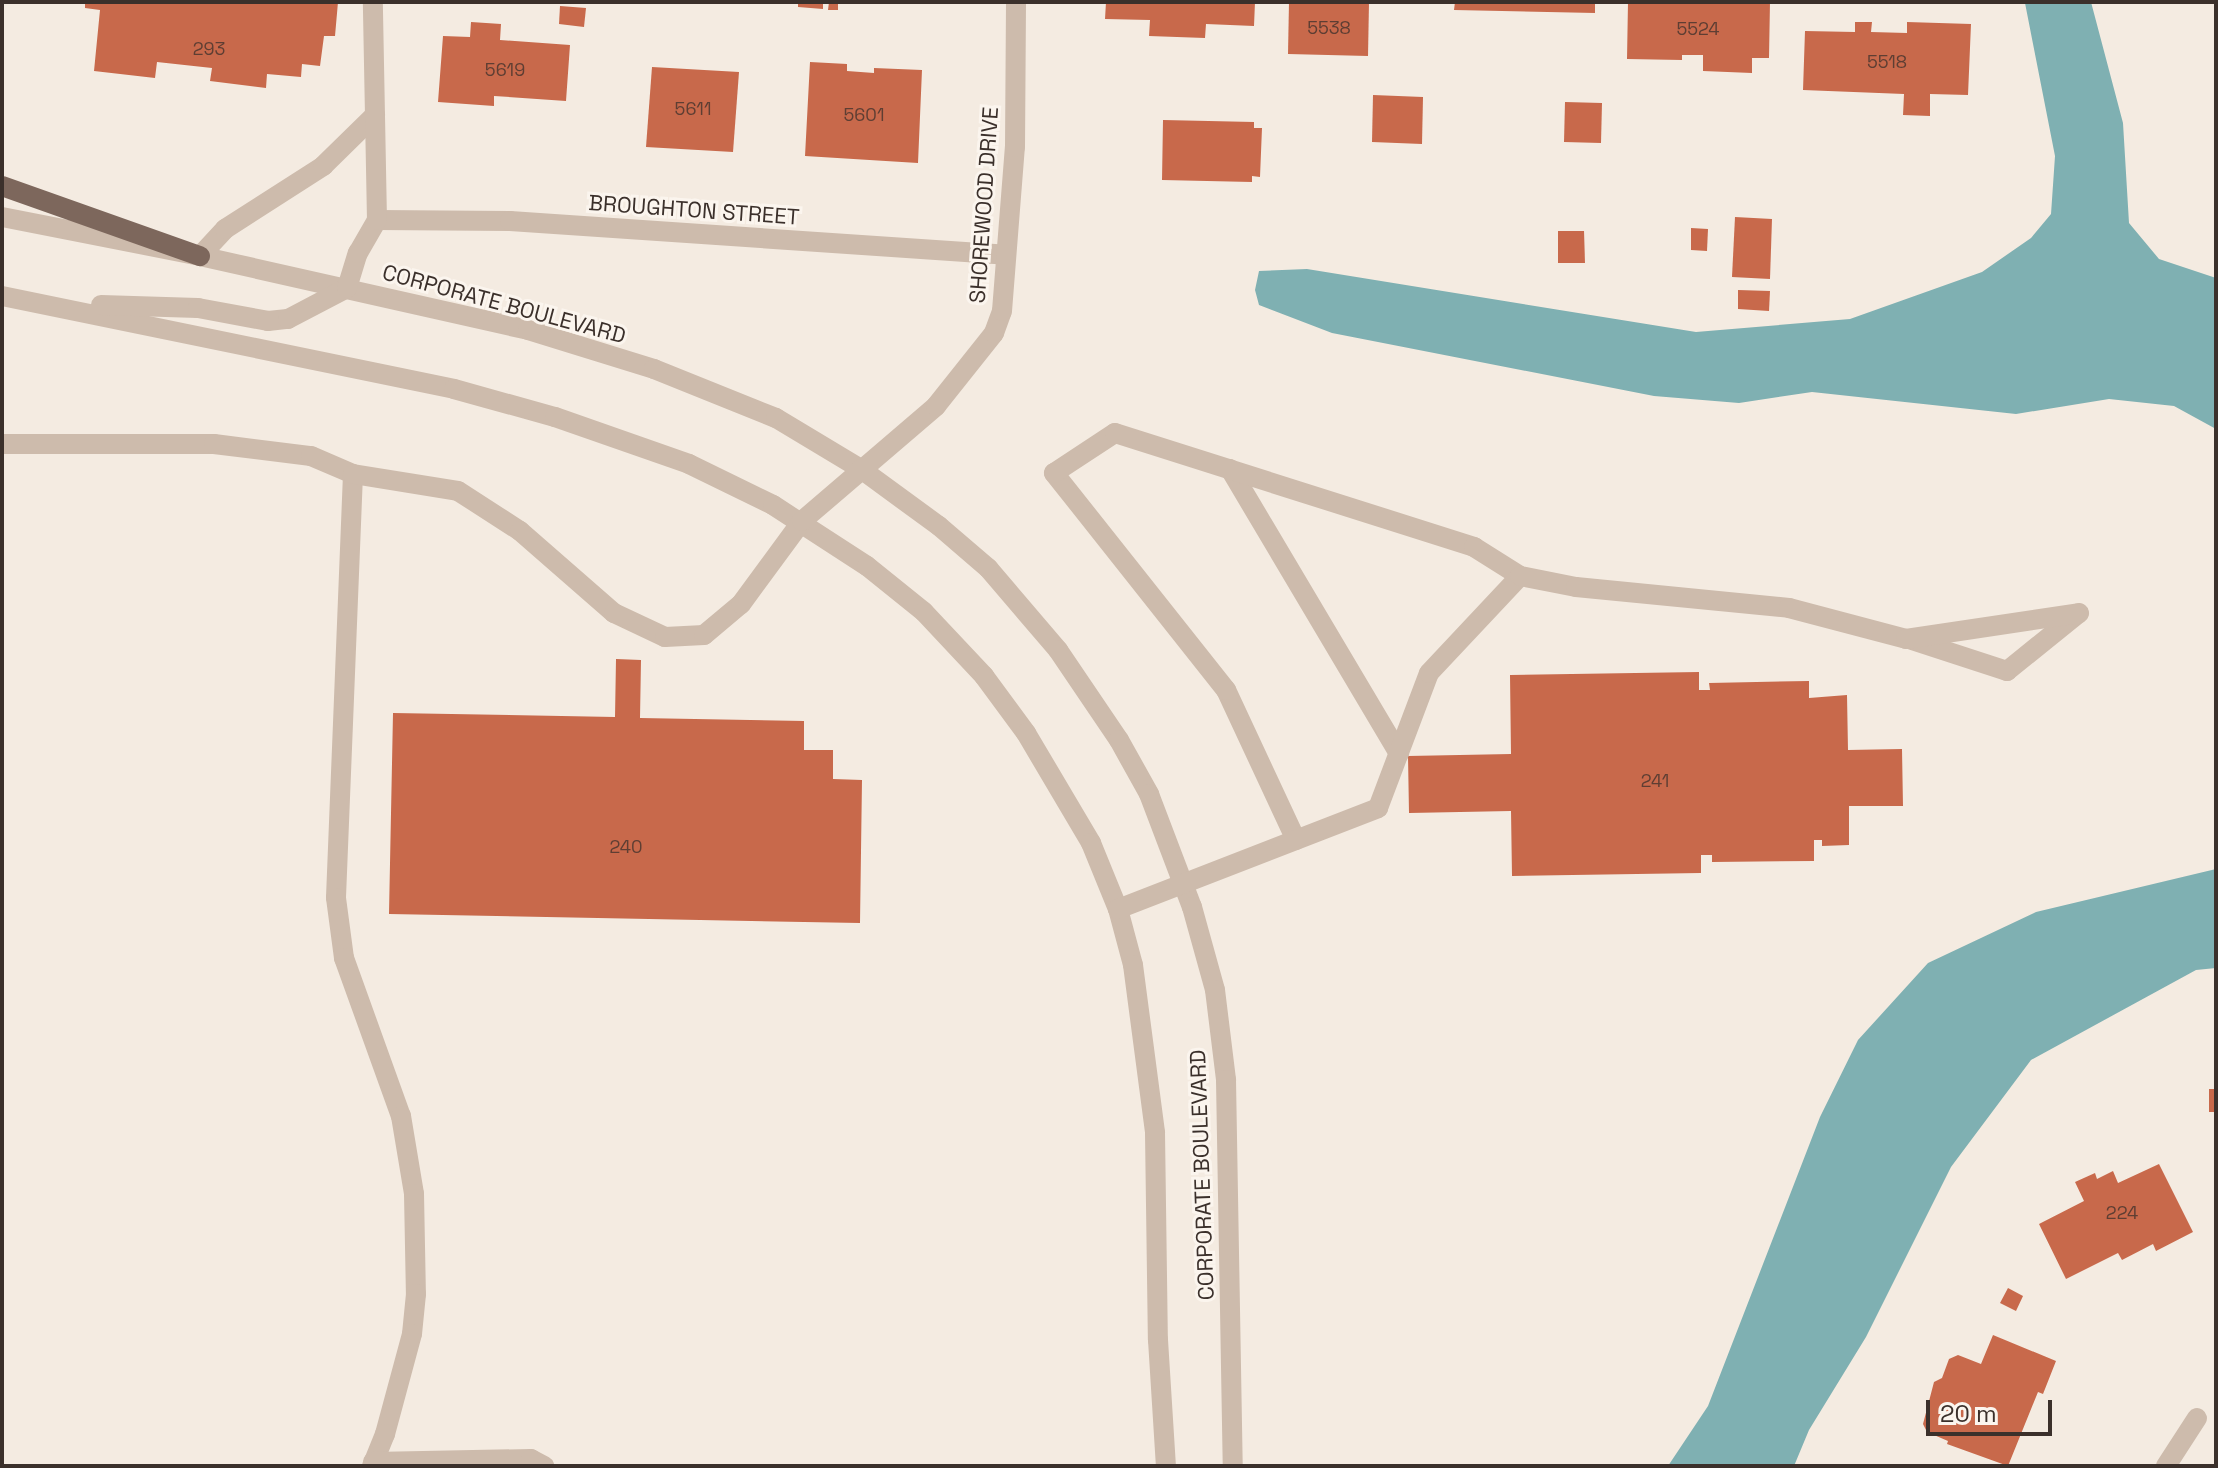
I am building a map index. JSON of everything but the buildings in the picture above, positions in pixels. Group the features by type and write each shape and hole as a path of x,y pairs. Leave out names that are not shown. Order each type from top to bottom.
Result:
{"main road":[{"path":"2,186 200,256"}],"street":[{"path":"50,304 198,308 268,321 288,319 347,288 358,253 377,220 379,163 373,2"},
{"name":"SHOREWOOD DRIVE","path":"2,444 214,444 311,456 353,474 458,491 520,531 614,613 665,637 704,635 741,604 802,521 936,406 994,333 1002,311 1015,147 1016,2"},
{"path":"200,256 225,229 323,166 375,115"},
{"name":"CORPORATE BOULEVARD","path":"2,217 200,256 528,330 654,369 776,418 861,469 988,568 1058,650 1119,740 1149,794 1185,882 1215,990 1226,1080 1233,1466"},
{"name":"BROUGHTON STREET","path":"377,220 510,221 1006,255"},
{"name":"CORPORATE BOULEVARD","path":"2,296 454,389 555,417 689,464 802,521 867,566 924,612 984,676 1026,733 1091,843 1118,909 1133,965 1155,1133 1158,1340 1166,1466"},
{"path":"1296,840 1226,690 1054,473 1115,433 1474,547 1520,576 1576,587 1789,608 1906,639 2007,671 2079,613 1906,639"},
{"path":"1230,469 1399,754"},
{"path":"353,474 336,898 344,958 401,1116 414,1194 412,1334 385,1434 372,1464 531,1459 544,1466"},
{"path":"1118,909 1378,808 1429,673 1520,576"},
{"path":"2166,1466 2197,1418"}],"water":[{"path":"2091,2 2123,123 2129,223 2159,259 2216,278 2216,429 2174,406 2109,399 2016,414 1812,392 1739,403 1654,396 1332,333 1259,305 1255,290 1259,271 1307,269 1696,332 1850,319 1982,272 2031,238 2051,214 2055,156 2025,3"},
{"path":"2216,869 2216,968 2196,970 2031,1060 1951,1167 1866,1337 1809,1430 1794,1466 1668,1466 1708,1406 1820,1117 1858,1040 1928,963 2036,912"}]}
